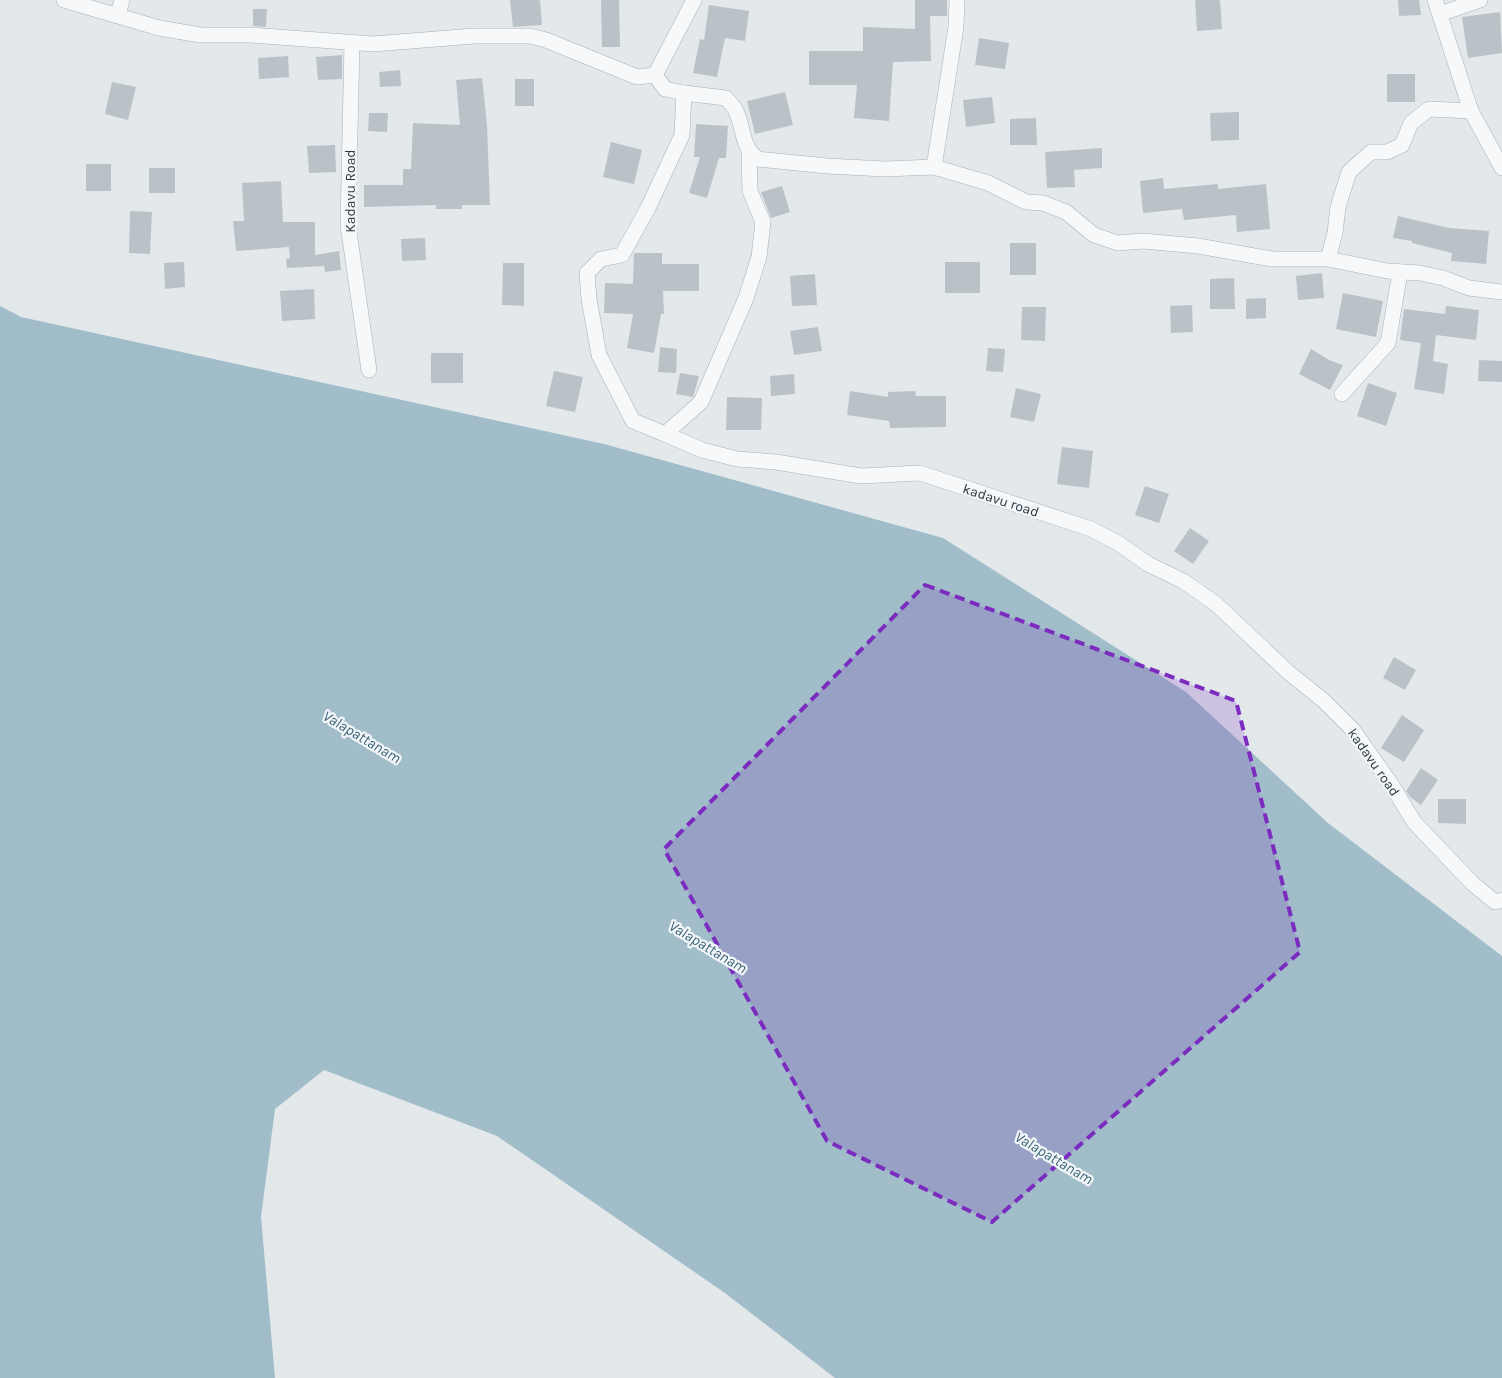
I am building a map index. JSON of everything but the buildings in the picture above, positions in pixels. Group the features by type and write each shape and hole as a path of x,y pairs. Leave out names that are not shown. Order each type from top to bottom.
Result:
{"street":[{"path":"64,0 159,28 200,34 250,35 373,44 474,36 530,36 546,40 638,78 655,75"},
{"path":"118,15 122,0"},
{"path":"655,75 694,0"},
{"path":"934,167 956,26 957,0"},
{"path":"1480,0 1437,7 1471,111 1502,168"},
{"name":"Kadavu Road","path":"352,42 348,225 369,370"},
{"path":"655,75 665,89 726,98 736,111 742,136 749,152 750,191 763,222 759,257 746,298 701,402 664,434"},
{"name":"kadavu road","path":"684,93 682,135 648,208 622,255 601,259 588,272 589,298 600,355 606,371 619,389 633,421 702,450 737,459 776,462 861,476 920,474 1091,529 1118,543 1148,564 1183,581 1216,604 1288,672 1324,702 1353,730 1391,784 1414,822 1472,883 1500,905"},
{"path":"1328,259 1335,233 1338,207 1349,172 1371,152 1387,152 1402,145 1411,123 1429,109 1471,111"},
{"path":"749,152 757,159 827,166 885,169 934,167 988,183 1026,202 1043,203 1066,212 1094,235 1118,243 1143,241 1198,246 1272,259 1328,259 1354,266 1443,278 1469,288 1502,292"},
{"path":"1342,394 1388,343 1400,272"}],"highlighted area":[{"path":"925,585 1236,701 1300,952 992,1222 827,1141 664,849"}],"water":[{"name":"Valapattanam","path":"0,306 21,317 604,444 943,538 1186,692 1328,823 1502,956 1502,1378 835,1378 725,1293 497,1136 324,1070 275,1109 261,1217 275,1378 0,1378"}]}
